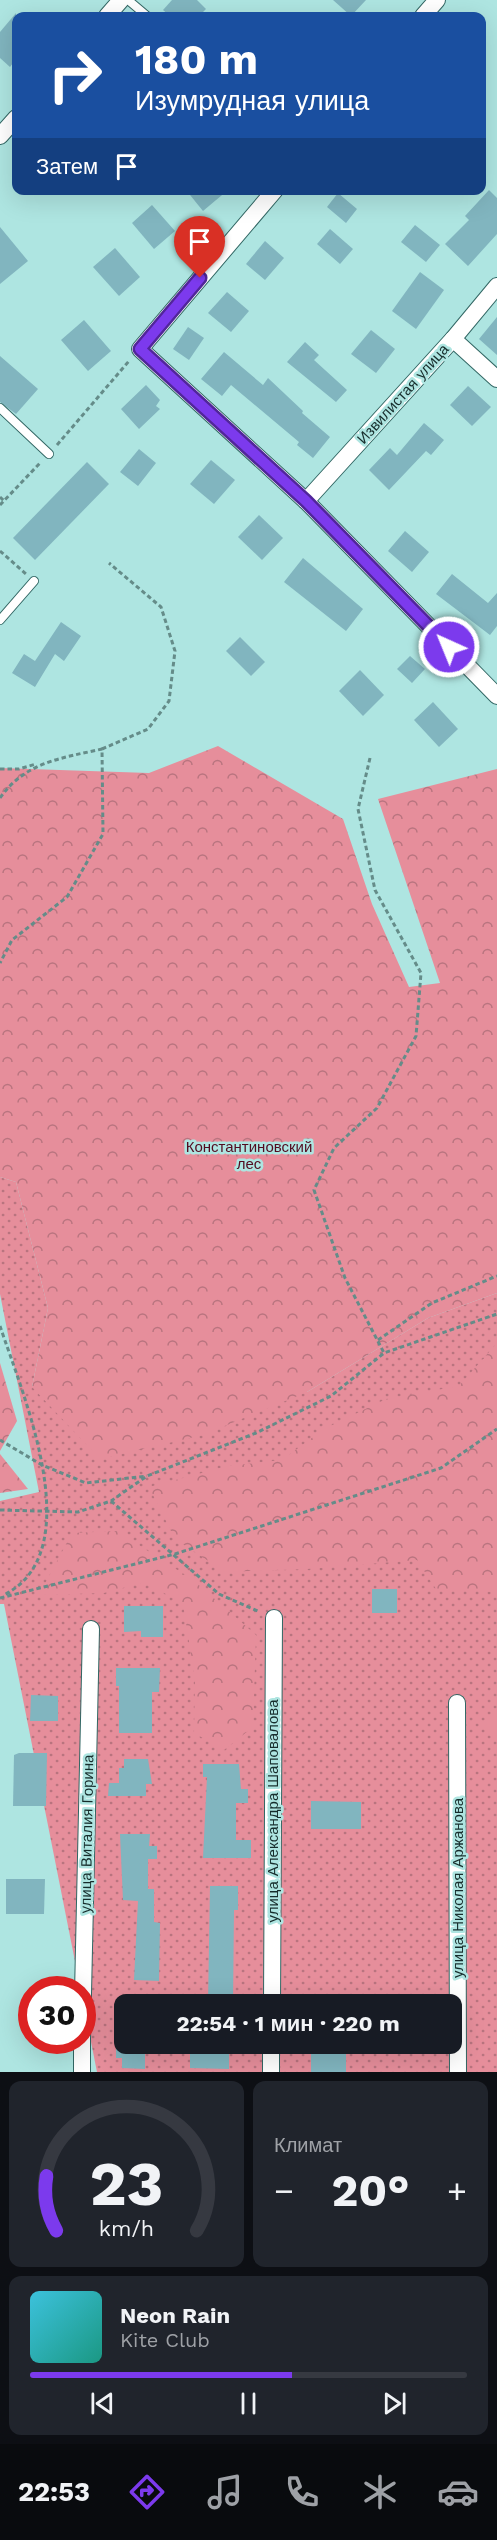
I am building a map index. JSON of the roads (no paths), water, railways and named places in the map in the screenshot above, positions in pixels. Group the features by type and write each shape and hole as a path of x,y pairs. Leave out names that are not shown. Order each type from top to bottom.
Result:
{"street":[{"path":"110,12 121,0"},
{"path":"426,12 437,0"},
{"path":"0,136 12,122"},
{"path":"271,195 140,349 306,501 497,696"},
{"name":"Извилистая улица","path":"306,501 453,339 497,286"},
{"path":"453,339 497,379"},
{"name":"улица Александра Шаповалова","path":"272,1994 274,1618"},
{"name":"улица Виталия Горина","path":"83,1976 91,1629"},
{"name":"улица Николая Аржанова","path":"457,1704 458,2072"},
{"name":"улица Виталия Горина","path":"82,2054 82,2072"},
{"path":"271,2072 272,2054"}],"lane":[{"path":"128,0 142,12"},
{"path":"0,408 49,454"},
{"path":"0,620 34,581"}],"park label":[{"name":"Константиновский лес","path":"249,1156"}]}
